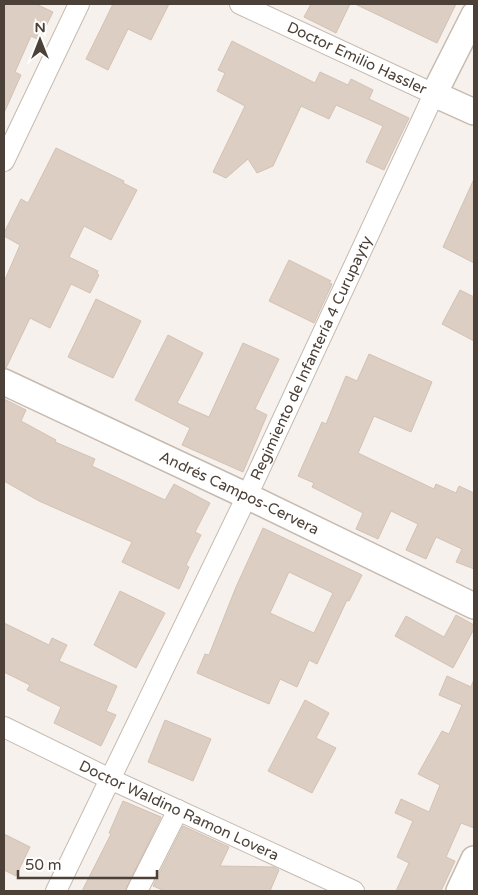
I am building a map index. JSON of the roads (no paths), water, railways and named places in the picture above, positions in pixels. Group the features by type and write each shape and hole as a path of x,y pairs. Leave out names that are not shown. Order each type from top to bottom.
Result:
{"street":[{"path":"4,161 79,4"},
{"name":"Doctor Emilio Hassler","path":"240,4 474,112"},
{"path":"434,94 474,14"},
{"name":"Regimiento de Infantería 4 Curupayty","path":"56,891 248,496 434,94"},
{"name":"Andrés Campos-Cervera","path":"4,382 248,496 474,606"},
{"name":"Doctor Waldino Ramon Lovera","path":"4,727 110,779 354,891"},
{"path":"137,891 178,810"},
{"path":"459,891 474,859"}]}
